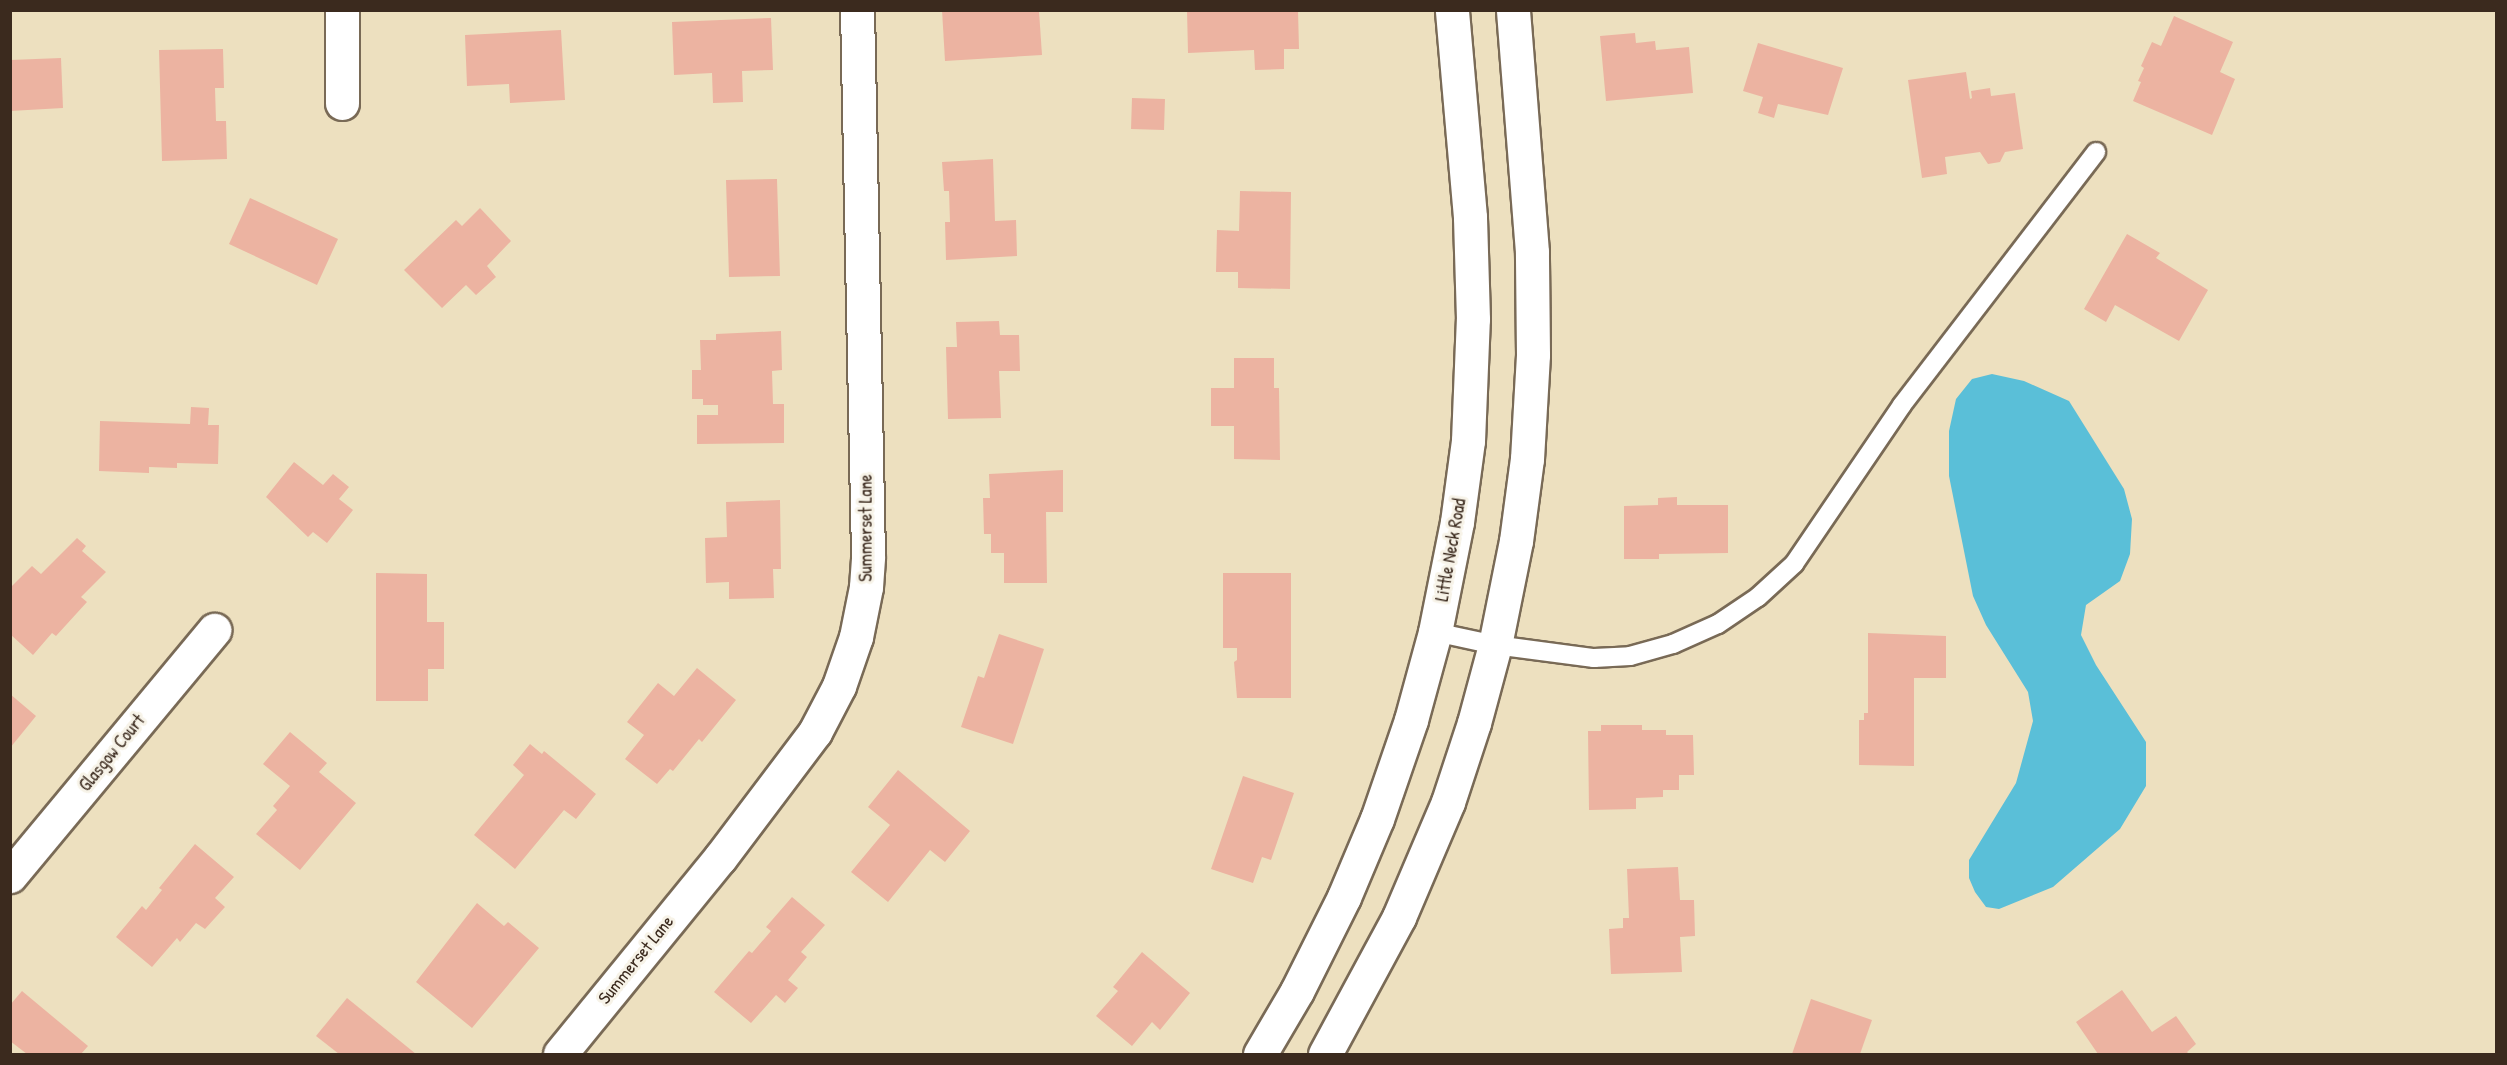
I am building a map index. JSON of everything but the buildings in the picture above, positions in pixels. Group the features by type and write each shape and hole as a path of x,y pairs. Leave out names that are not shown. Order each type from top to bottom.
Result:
{"street":[{"path":"342,10 342,103"},
{"name":"Summerset Lane","path":"560,1054 720,858 815,732 839,686 856,637 866,587 868,555 857,10"},
{"name":"Little Neck Road","path":"1260,1054 1297,991 1344,897 1365,848 1411,720 1436,632 1457,522 1468,441 1473,319 1470,217 1452,10"},
{"path":"1325,1054 1399,917 1448,802 1474,723 1495,645 1516,541 1527,459 1533,355 1532,252 1514,10"},
{"name":"Glasgow Court","path":"10,876 214,630"}],"lane":[{"path":"1436,632 1495,645 1594,658 1630,656 1673,644 1718,624 1758,597 1794,564 1902,405 2096,152"}],"water":[{"path":"1992,374 2024,381 2069,401 2124,489 2132,519 2130,554 2120,581 2086,605 2081,635 2096,665 2146,742 2146,786 2120,829 2053,887 1999,909 1986,907 1975,892 1969,878 1969,860 2016,783 2033,721 2028,692 1986,625 1973,596 1949,476 1949,431 1956,399 1972,379"}]}
